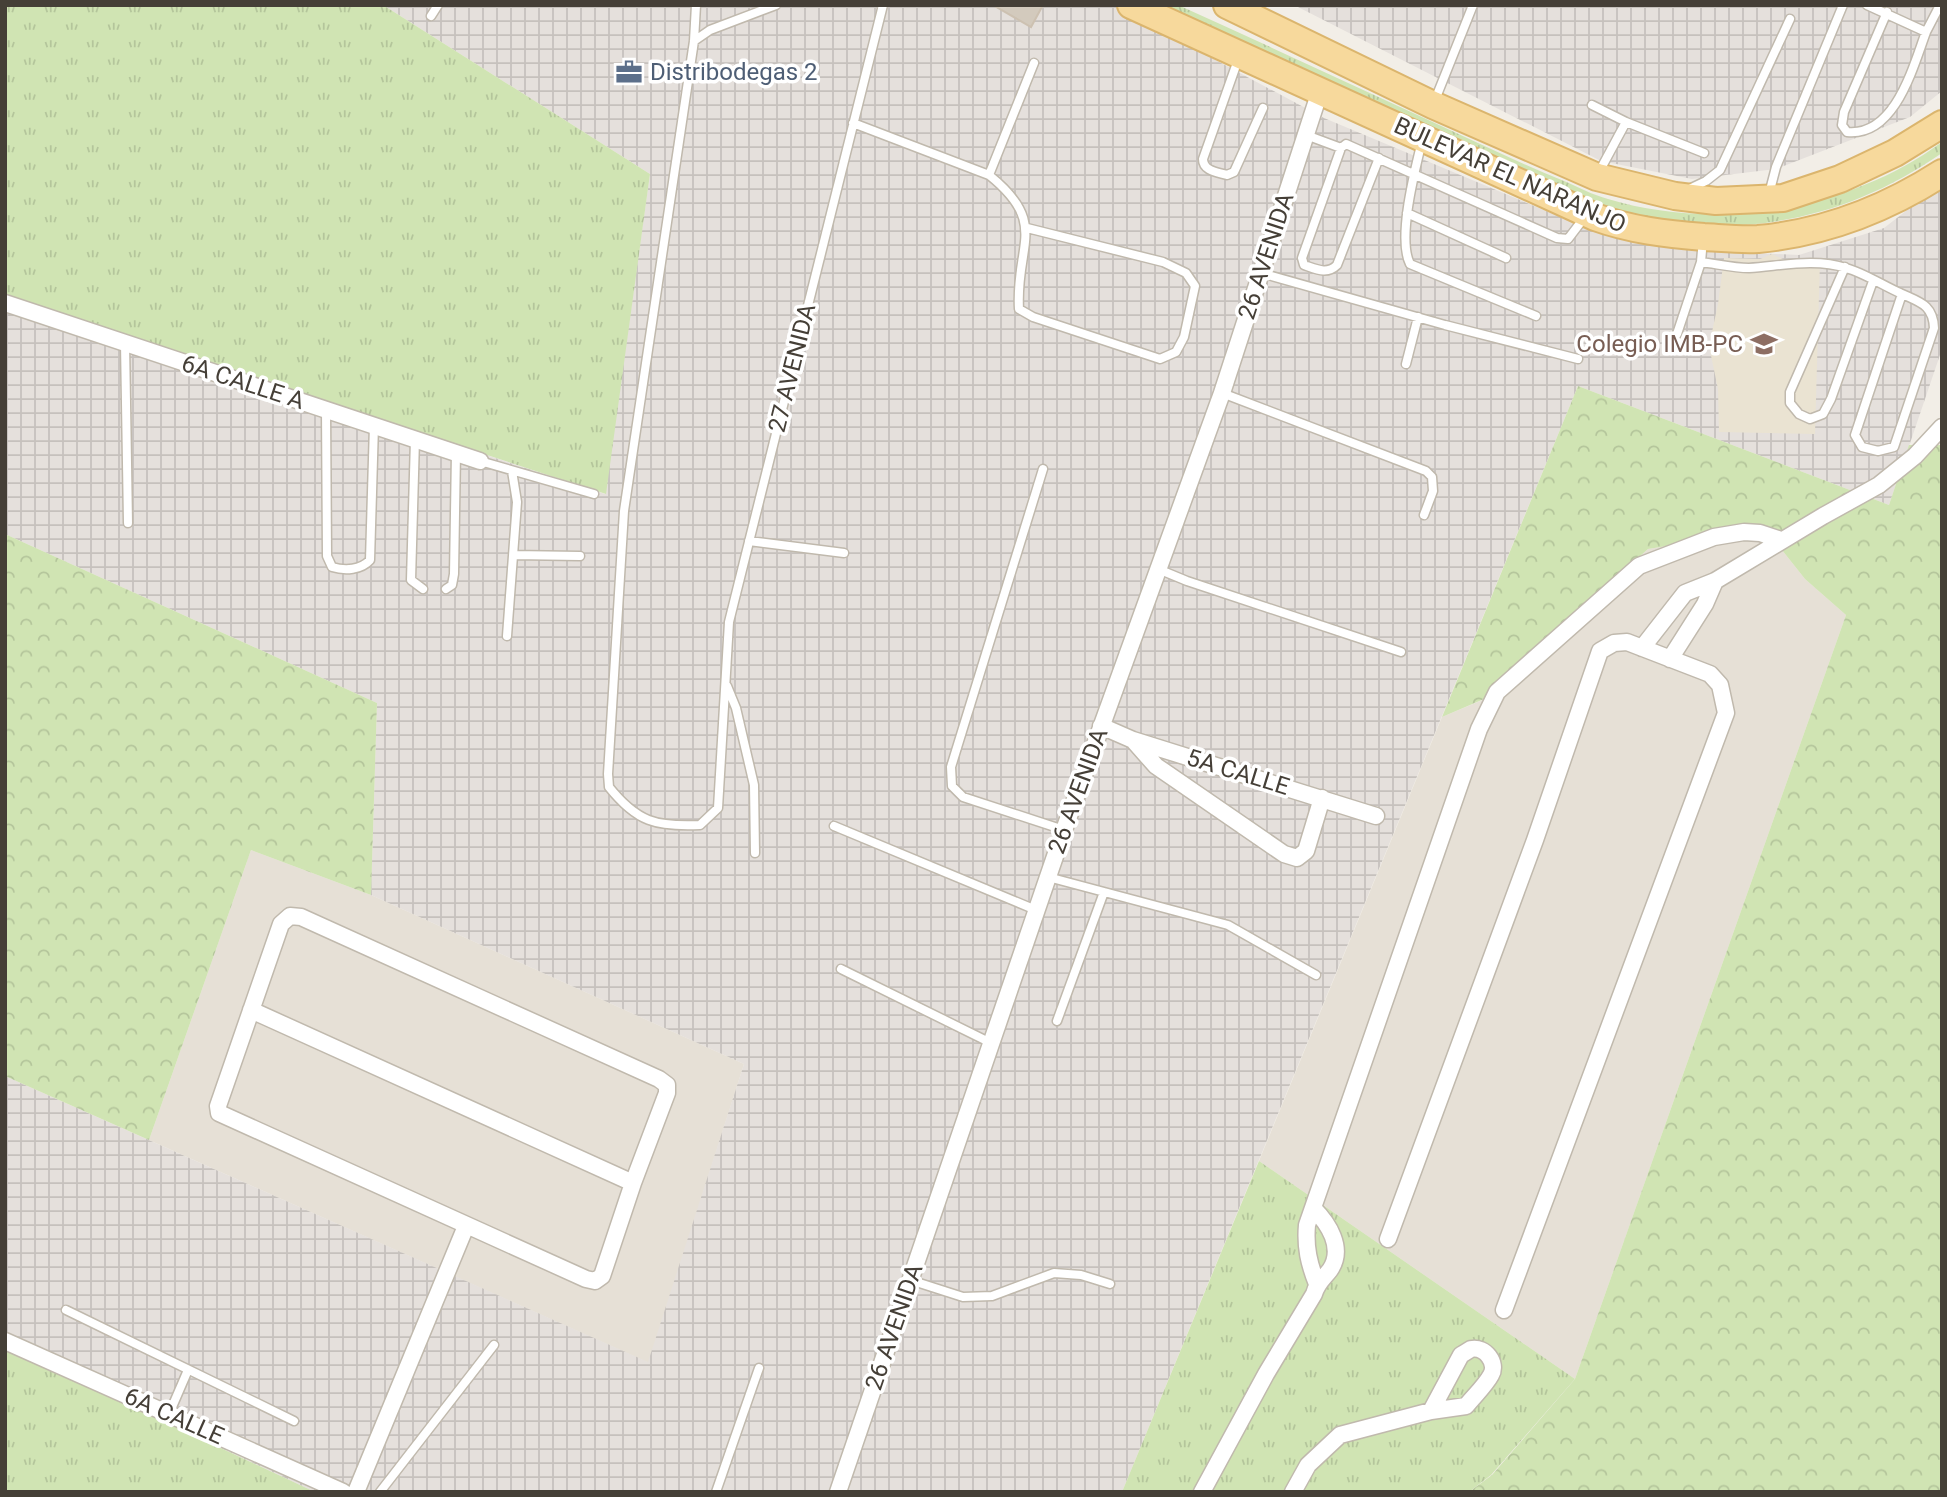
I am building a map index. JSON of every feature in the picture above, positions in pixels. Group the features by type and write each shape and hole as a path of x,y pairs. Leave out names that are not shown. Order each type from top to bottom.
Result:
{"main road":[{"name":"BULEVAR EL NARANJO","path":"1130,5 1587,213 1626,228 1659,234 1702,249 1822,228 1853,219 1912,192 1942,173"},
{"name":"BULEVAR EL NARANJO","path":"1227,5 1433,105 1597,177 1675,196 1716,201 1783,198 1840,179 1895,152 1942,124"}],"street":[{"name":"26 AVENIDA","path":"838,1492 1036,910 1222,393 1320,90"},
{"name":"6A CALLE A","path":"5,303 480,460"},
{"path":"1642,648 1685,593 1715,581 1879,485 1915,456 1942,427"},
{"path":"1317,1284 1306,1245 1307,1225 1479,729 1497,692 1639,566 1714,537 1744,532 1760,533 1781,540"},
{"path":"1670,659 1705,604 1715,581"},
{"path":"1388,1240 1535,840 1600,652 1614,643 1628,642 1710,674 1720,685 1726,713 1504,1310"},
{"name":"5A CALLE","path":"1101,726 1133,740 1376,816"},
{"path":"1133,740 1156,766 1284,854 1297,858 1306,851 1322,798"},
{"path":"290,916 301,917 647,1073 667,1085 667,1093 633,1183 602,1276 595,1281 466,1226 219,1113 218,1106 281,924 290,916"},
{"path":"251,1010 633,1183"},
{"path":"1202,1492 1266,1374 1314,1294 1317,1284 1332,1268 1336,1253 1334,1235 1325,1220 1313,1208"},
{"path":"356,1492 466,1226"},
{"name":"6A CALLE","path":"5,1340 342,1492"},
{"path":"1293,1492 1308,1465 1340,1434 1431,1411"}],"lane":[{"path":"431,16 438,5"},
{"name":"27 AVENIDA","path":"696,5 694,41 624,511 609,787 633,814 672,826 700,825 718,808 729,622 883,5"},
{"path":"694,41 710,30 776,5"},
{"path":"1433,105 1473,5"},
{"path":"1767,200 1776,167 1843,5"},
{"path":"1867,5 1926,32"},
{"path":"1887,12 1844,112 1842,124 1847,132 1858,133 1884,118 1899,100 1926,32 1940,5"},
{"path":"1675,196 1706,181 1720,170 1790,19"},
{"path":"1240,54 1203,159 1207,169 1227,175 1234,172 1263,107"},
{"path":"989,174 1034,63"},
{"path":"1592,105 1626,122 1704,152"},
{"path":"1597,177 1626,122"},
{"path":"853,123 989,174 1007,189 1022,208 1027,228 1018,295 1020,309 1033,317 1160,359 1176,352 1184,337 1195,286 1186,273 1163,262 1027,228"},
{"path":"1306,135 1341,148"},
{"path":"1423,138 1407,213 1404,253 1410,264 1536,316"},
{"path":"1379,158 1337,264 1332,270 1326,271 1304,264 1302,258 1341,148 1346,144 1354,146 1379,158 1415,176 1557,238 1568,239 1587,213"},
{"path":"1407,213 1506,258"},
{"path":"1677,334 1702,249 1747,268 1788,263 1845,267 1873,281 1902,294 1925,305 1933,314 1934,328 1894,447 1878,451 1862,447 1855,435 1902,294"},
{"path":"1845,267 1790,392 1790,403 1799,414 1810,419 1823,414 1831,400 1873,281"},
{"path":"1261,273 1578,359"},
{"path":"1406,364 1418,317"},
{"path":"125,344 128,523"},
{"path":"1222,393 1426,471 1432,477 1433,491 1424,515"},
{"path":"326,410 327,556 332,567 337,569 360,568 370,560 373,425"},
{"path":"415,439 411,580 422,590"},
{"path":"446,589 452,585 454,574 456,452"},
{"path":"480,460 594,495"},
{"path":"1043,469 951,767 952,786 963,797 1064,830"},
{"path":"507,636 517,502 512,471"},
{"path":"749,541 844,553"},
{"path":"513,555 580,556"},
{"path":"1158,569 1401,652"},
{"path":"725,683 736,708 754,785 755,853"},
{"path":"834,826 1036,910"},
{"path":"1048,877 1228,925 1316,975"},
{"path":"1056,1021 1104,891"},
{"path":"841,969 991,1043"},
{"path":"910,1280 962,1297 992,1296 1054,1273 1081,1275 1110,1284"},
{"path":"66,1310 295,1421"},
{"path":"380,1492 495,1345"},
{"path":"716,1492 760,1368"},
{"path":"169,1414 188,1370"}],"shaded area":[{"path":"383,5 1113,5 1324,118 1582,226 1689,250 1799,255 1884,228 1942,183 1942,349 1889,505 1578,386 1122,1492 315,1492 5,1347 5,1076 648,1362 744,1064 371,895 377,703 5,534 5,297 605,494 650,174"},
{"path":"1294,5 1942,5 1942,91 1910,117 1776,169 1692,179 1601,161"},
{"name":"Colegio IMB-PC","path":"1772,254 1783,259 1820,260 1815,434 1719,432 1718,389 1709,346 1724,258 1760,259"},
{"path":"1766,530 1805,579 1846,615 1575,1379 1259,1161 1442,717 1492,696 1587,603 1648,549"},
{"path":"251,850 371,895 744,1064 649,1363 149,1140"}],"green space":[{"path":"5,5 383,5 650,174 606,494 5,297"},
{"path":"1158,5 1178,5 1591,193 1650,209 1693,214 1781,208 1825,199 1866,184 1906,165 1942,142 1942,153 1902,178 1861,198 1819,212 1775,221 1731,225 1687,224 1642,217 1596,205"},
{"path":"1578,386 1889,505 1909,445 1942,445 1942,1492 1469,1492 1492,1475 1575,1379 1846,615 1805,579 1766,530 1648,549 1587,603 1491,696 1442,717"},
{"path":"5,534 377,703 371,895 251,850 149,1140 5,1076"},
{"path":"1259,1161 1575,1379 1491,1475 1469,1492 1122,1492"},
{"path":"5,1347 315,1492 5,1492"}],"building":[{"path":"993,5 1043,5 1031,27"}],"place":[{"name":"Distribodegas 2","path":"629,72"},
{"name":"Colegio IMB-PC","path":"1764,344"}]}
